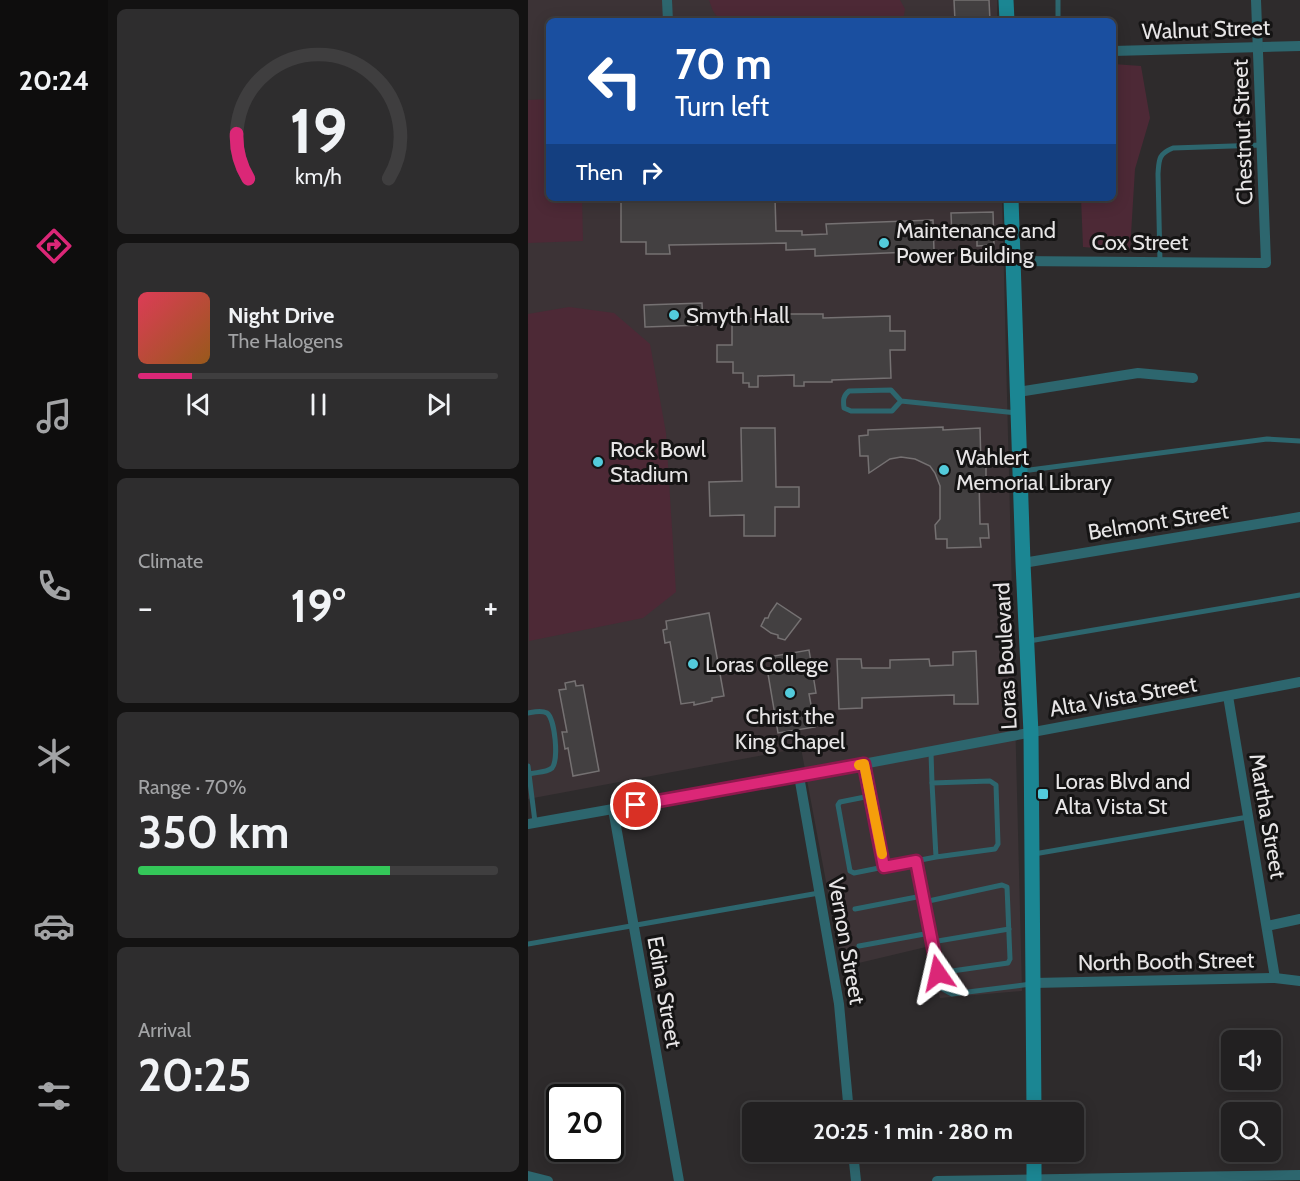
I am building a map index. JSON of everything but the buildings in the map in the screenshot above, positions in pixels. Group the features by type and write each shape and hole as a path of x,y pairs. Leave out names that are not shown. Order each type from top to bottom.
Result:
{"main road":[{"path":"1006,0 1007,18"},
{"name":"Loras Boulevard","path":"1011,201 1031,733 1034,1102"},
{"path":"1034,1162 1034,1180"}],"street":[{"path":"667,0 668,18"},
{"name":"Chestnut Street","path":"1256,0 1266,262"},
{"name":"Walnut Street","path":"1116,51 1300,46"},
{"name":"Cox Street","path":"1013,261 1266,262"},
{"path":"1018,392 1138,373 1193,378"},
{"name":"Belmont Street","path":"1023,563 1300,518"},
{"name":"Alta Vista Street","path":"532,823 799,776 1300,682"},
{"name":"Martha Street","path":"1228,696 1275,978"},
{"name":"Vernon Street","path":"799,776 839,1004 848,1102"},
{"name":"Edina Street","path":"613,809 679,1181"},
{"path":"1267,926 1300,919"},
{"name":"North Booth Street","path":"1033,983 1275,978 1300,981"},
{"path":"854,1162 856,1181"},
{"path":"937,1181 1300,1175"},
{"path":"528,1176 548,1181"}],"lane":[{"path":"1058,0 1058,18"},
{"path":"1160,262 1158,174 1159,161 1164,152 1173,148 1262,145"},
{"path":"901,401 892,411 850,411 844,408 843,401 844,395 849,391 891,390 901,401 1019,413"},
{"path":"1021,471 1267,439 1300,441"},
{"path":"1027,642 1300,595"},
{"path":"528,713 542,711 549,714 552,720 556,758 549,770 529,774"},
{"path":"930,751 936,857"},
{"path":"864,764 884,867"},
{"path":"528,766 532,823"},
{"path":"870,796 840,802 838,806 850,871 854,873 936,857 995,849 998,844 996,785 990,781 932,783"},
{"path":"1032,854 1248,817"},
{"path":"916,861 941,988 952,994 1033,983"},
{"path":"855,909 1002,885 1007,887 1010,959 1008,963 938,973"},
{"path":"528,945 819,893"},
{"path":"932,942 1009,929"},
{"path":"859,946 930,933"}],"shaded area":[{"name":"Loras College","path":"528,0 997,0 997,18 546,18 546,201 1002,201 1022,991 940,998 926,947 842,967 801,748 528,799"},
{"path":"709,0 900,0 905,9 904,18 718,18"},
{"path":"1116,64 1141,66 1150,118 1135,169 1130,251 1083,247 1081,201 1116,201"},
{"path":"546,99 546,201 582,201 583,241 528,243 528,100"},
{"name":"Rock Bowl Stadium","path":"569,307 614,313 650,344 666,433 676,592 643,618 529,641 528,314"}],"slow traffic":[{"path":"859,765 864,764 882,854"}],"place":[{"name":"Maintenance and Power Building","path":"884,243"},
{"name":"Smyth Hall","path":"674,315"},
{"name":"Rock Bowl Stadium","path":"598,462"},
{"name":"Wahlert Memorial Library","path":"944,470"},
{"name":"Loras College","path":"693,664"},
{"name":"Christ the King Chapel","path":"790,693"},
{"name":"Loras Blvd and Alta Vista St","path":"1043,794"}],"route":[{"path":"636,805 864,764 884,867 916,861 938,973"}]}
